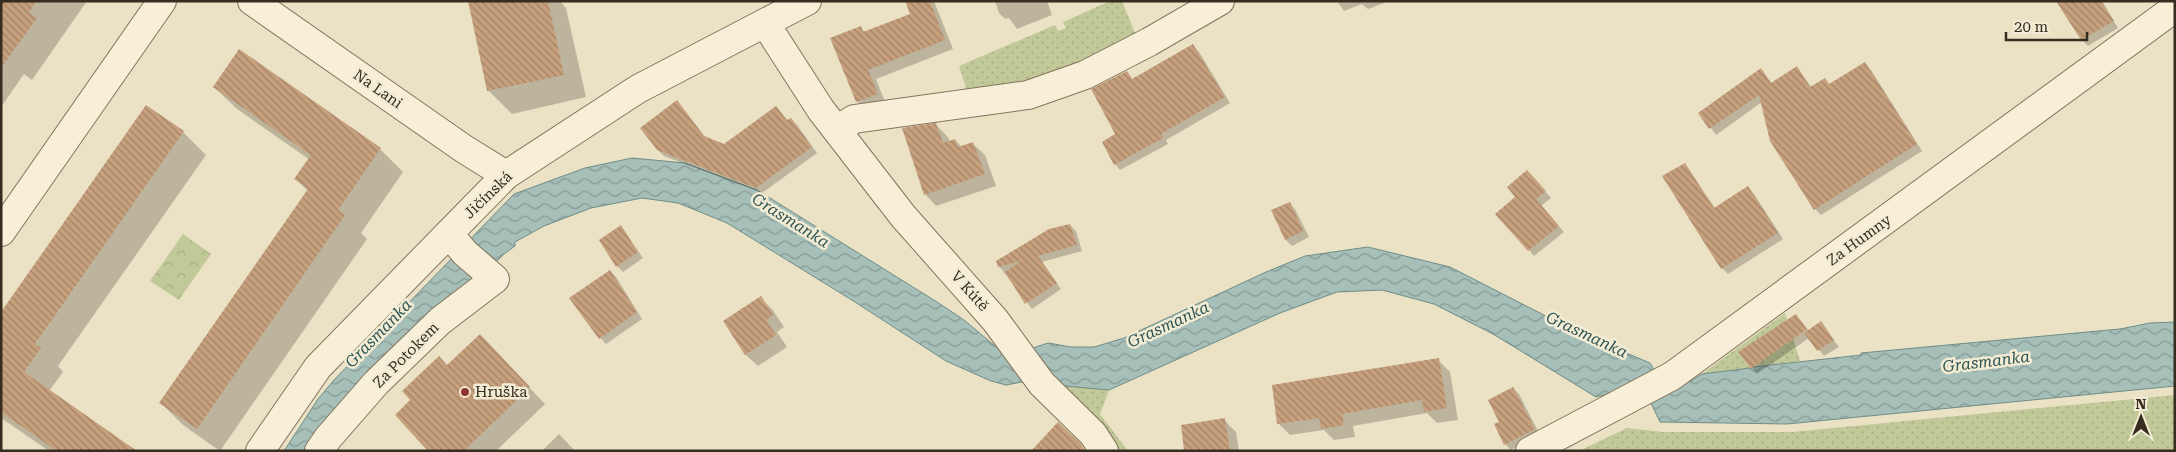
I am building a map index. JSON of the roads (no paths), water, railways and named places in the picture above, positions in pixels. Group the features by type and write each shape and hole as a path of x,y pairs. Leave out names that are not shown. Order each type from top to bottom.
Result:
{"street":[{"path":"1,232 162,1"},
{"name":"Na Lani","path":"252,1 456,143 506,175"},
{"name":"Jičínská","path":"260,451 318,367 457,243 506,175 638,89 807,1"},
{"path":"837,130 854,120 1028,95 1085,75 1149,42 1220,1"},
{"name":"Za Humny","path":"1530,451 1634,398 1672,376 2175,8"},
{"name":"V Kútě","path":"765,23 821,110 903,216 995,320 1042,384 1094,434 1104,451"},
{"name":"Za Potokem","path":"319,451 376,383 440,321 495,279 457,243"}],"water":[{"name":"Grasmanka","path":"632,158 685,163 757,190 937,302 964,320 995,346 1033,348 1048,343 1071,347 1094,347 1124,338 1266,272 1305,256 1368,247 1450,267 1581,334 1650,363 1655,371 1689,382 1702,374 1861,355 1861,353 2120,329 2150,323 2175,322 2175,386 1787,424 1660,422 1651,403 1616,392 1596,397 1493,334 1434,304 1382,290 1337,292 1280,313 1109,390 1022,382 1006,385 991,381 946,361 727,223 678,203 642,198 591,208 544,226 515,242 515,246 504,254 311,451 284,451 318,399 334,380 514,194 585,168"}],"place":[{"name":"Hruška","path":"465,392"}]}
